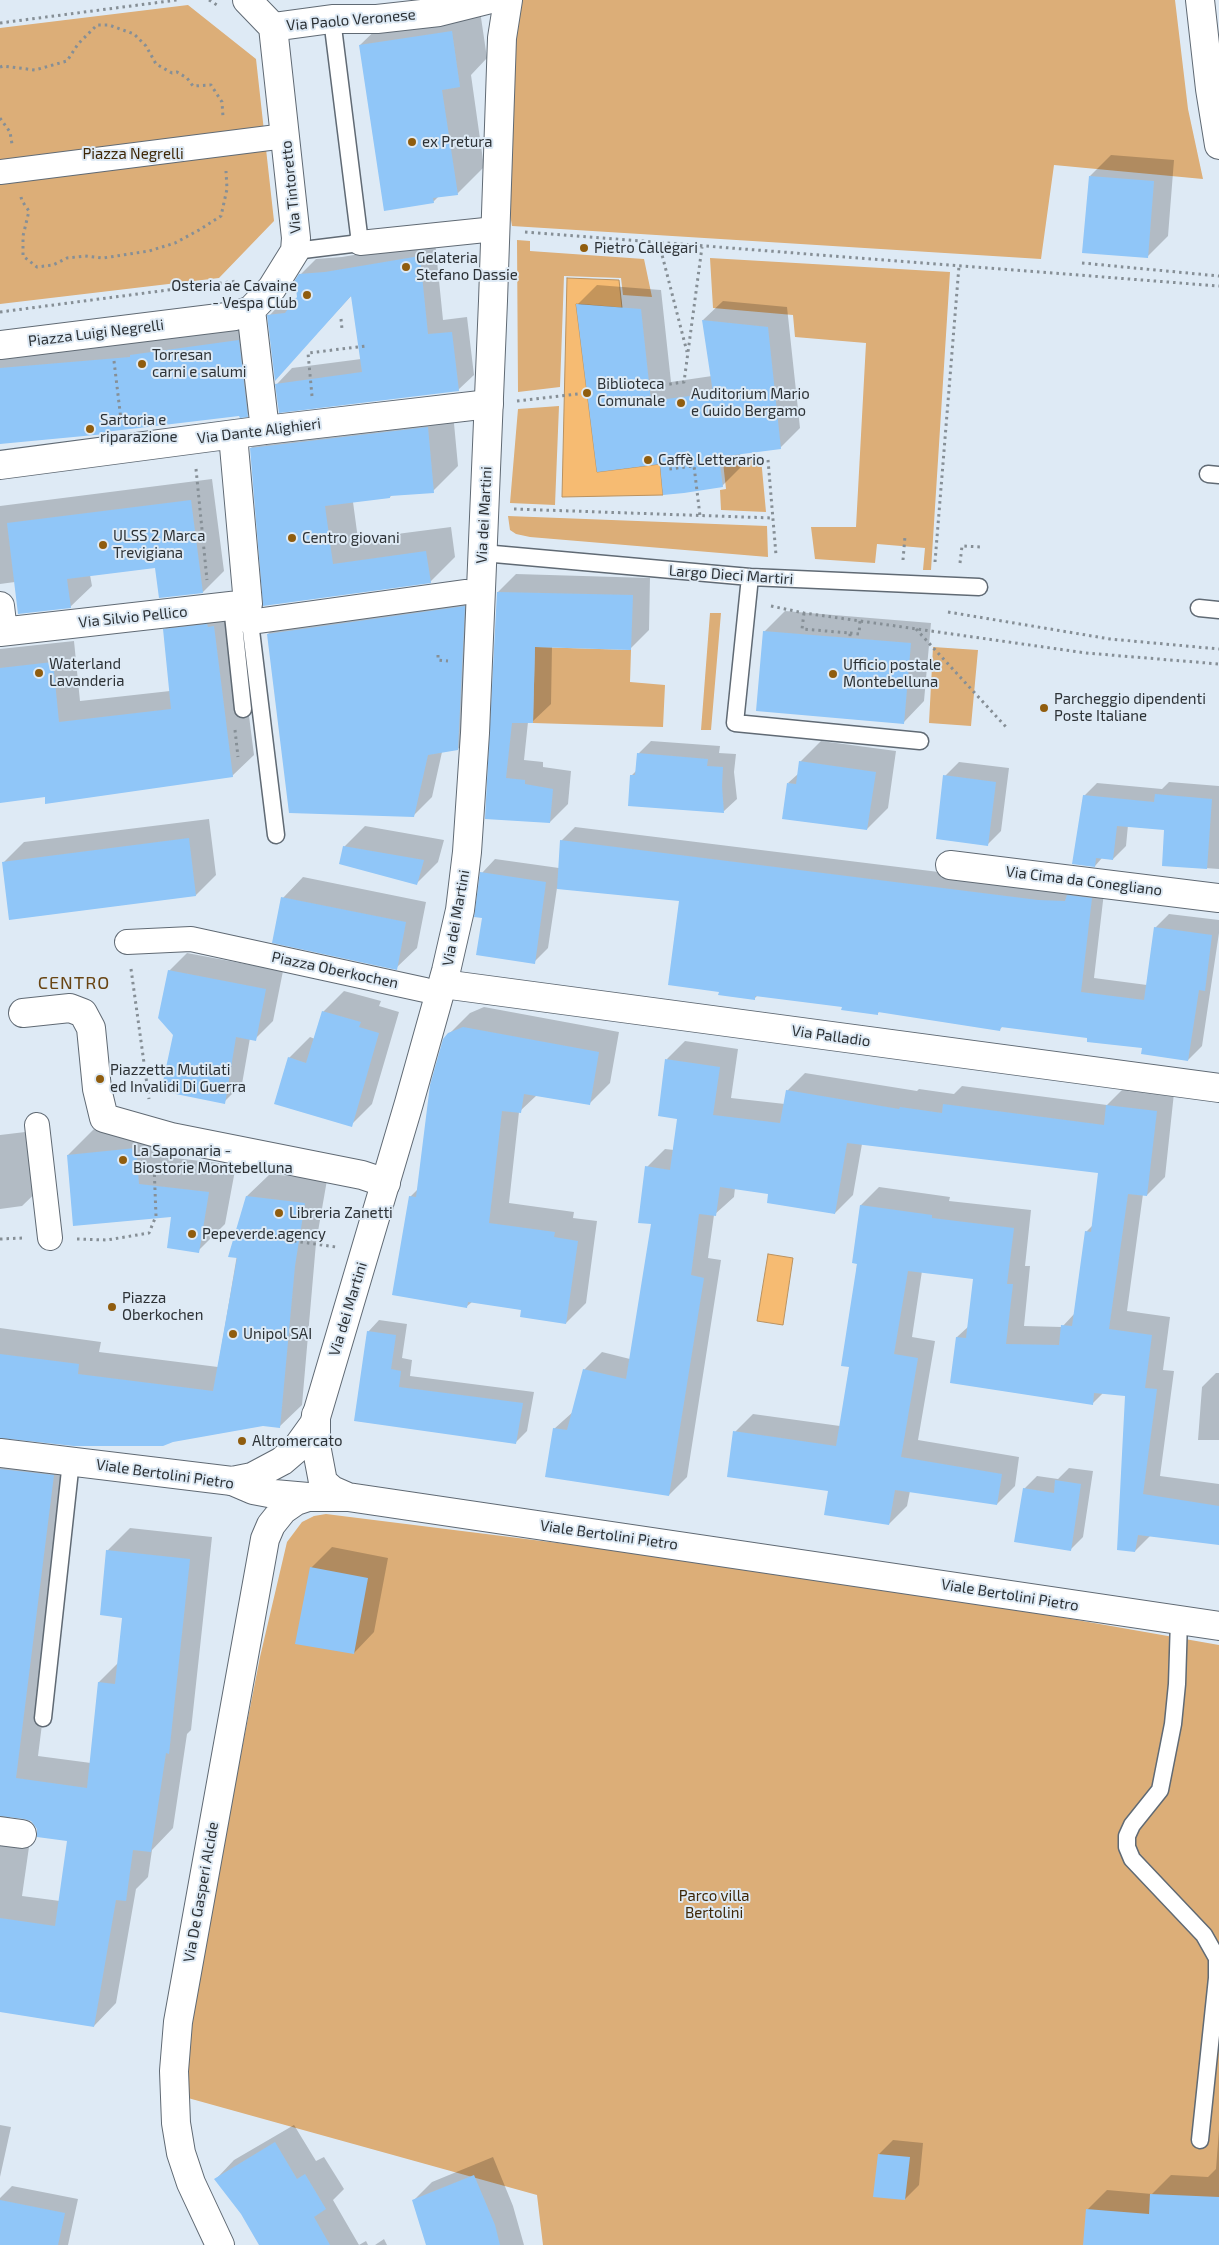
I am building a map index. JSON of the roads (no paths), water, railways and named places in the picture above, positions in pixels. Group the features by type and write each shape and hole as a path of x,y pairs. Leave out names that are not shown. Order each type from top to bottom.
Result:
{"street":[{"name":"Via Paolo Veronese","path":"273,27 332,19 377,19 439,12 487,0"},
{"name":"Via dei Martini","path":"232,1481 252,1477 282,1461 303,1440 314,1424 386,1183 434,987 460,910 466,867 475,733 502,38 508,0"},
{"path":"1200,0 1219,145"},
{"path":"236,4 273,27"},
{"name":"Via Tintoretto","path":"251,310 272,288 295,251 296,238 273,27"},
{"path":"8,171 285,136"},
{"path":"360,243 495,229"},
{"path":"251,310 266,430"},
{"name":"Piazza Luigi Negrelli","path":"0,345 235,316 251,310"},
{"name":"Via Dante Alighieri","path":"0,465 313,424 489,404"},
{"path":"233,435 243,611"},
{"name":"Via Silvio Pellico","path":"1,623 243,611 466,592"},
{"name":"Via Cima da Conegliano","path":"950,865 1219,898"},
{"name":"Piazza Oberkochen","path":"127,942 191,938 434,987"},
{"name":"Via Palladio","path":"434,987 1219,1088"},
{"path":"23,1013 70,1008 83,1013 91,1028 97,1089 104,1118 152,1121 362,1175 386,1183"},
{"path":"37,1125 50,1238"},
{"name":"Via dei Martini","path":"316,1415 316,1445 323,1482 332,1490 348,1497"},
{"name":"Viale Bertolini Pietro","path":"0,1454 232,1481 260,1492 308,1497 348,1497 1219,1626"},
{"name":"Via De Gasperi Alcide","path":"220,2245 191,2183 181,2152 176,2123 174,2071 178,2022 267,1533 266,1519 261,1506 232,1481"},
{"name":"Via De Gasperi Alcide","path":"267,1533 275,1518 283,1510 296,1501 308,1497"}],"lane":[{"path":"295,251 360,243 332,19"},
{"name":"Largo Dieci Martiri","path":"483,553 733,576 979,587"},
{"path":"750,577 746,600 735,723 920,741"},
{"path":"1199,608 1219,610"},
{"path":"243,611 243,709"},
{"path":"243,611 276,835"},
{"path":"42,1718 71,1461"},
{"path":"1179,1620 1177,1684 1173,1724 1160,1790 1132,1824 1127,1836 1126,1847 1132,1859 1204,1935 1217,1958 1217,1978 1200,2140"}],"place":[{"name":"ex Pretura","path":"412,142"},
{"name":"Pietro Callegari","path":"584,248"},
{"name":"Gelateria Stefano Dassie","path":"406,267"},
{"name":"Osteria ae Cavaine - Vespa Club","path":"307,295"},
{"name":"Torresan carni e salumi","path":"142,364"},
{"name":"Biblioteca Comunale","path":"587,393"},
{"name":"Auditorium Mario e Guido Bergamo","path":"681,403"},
{"name":"Sartoria e riparazione","path":"90,429"},
{"name":"Caffè Letterario","path":"648,460"},
{"name":"Centro giovani","path":"292,538"},
{"name":"ULSS 2 Marca Trevigiana","path":"103,545"},
{"name":"Waterland Lavanderia","path":"39,673"},
{"name":"Ufficio postale Montebelluna","path":"833,674"},
{"name":"Parcheggio dipendenti Poste Italiane","path":"1044,708"},
{"name":"Piazzetta Mutilati ed Invalidi Di Guerra","path":"100,1079"},
{"name":"La Saponaria - Biostorie Montebelluna","path":"123,1160"},
{"name":"Libreria Zanetti","path":"279,1213"},
{"name":"Pepeverde.agency","path":"192,1234"},
{"name":"Piazza Oberkochen","path":"112,1307"},
{"name":"Unipol SAI","path":"233,1334"},
{"name":"Altromercato","path":"242,1441"}],"district":[{"name":"CENTRO","path":"74,983"}],"park label":[{"name":"Piazza Negrelli","path":"133,154"},
{"name":"Parco villa Bertolini","path":"714,1904"}]}
